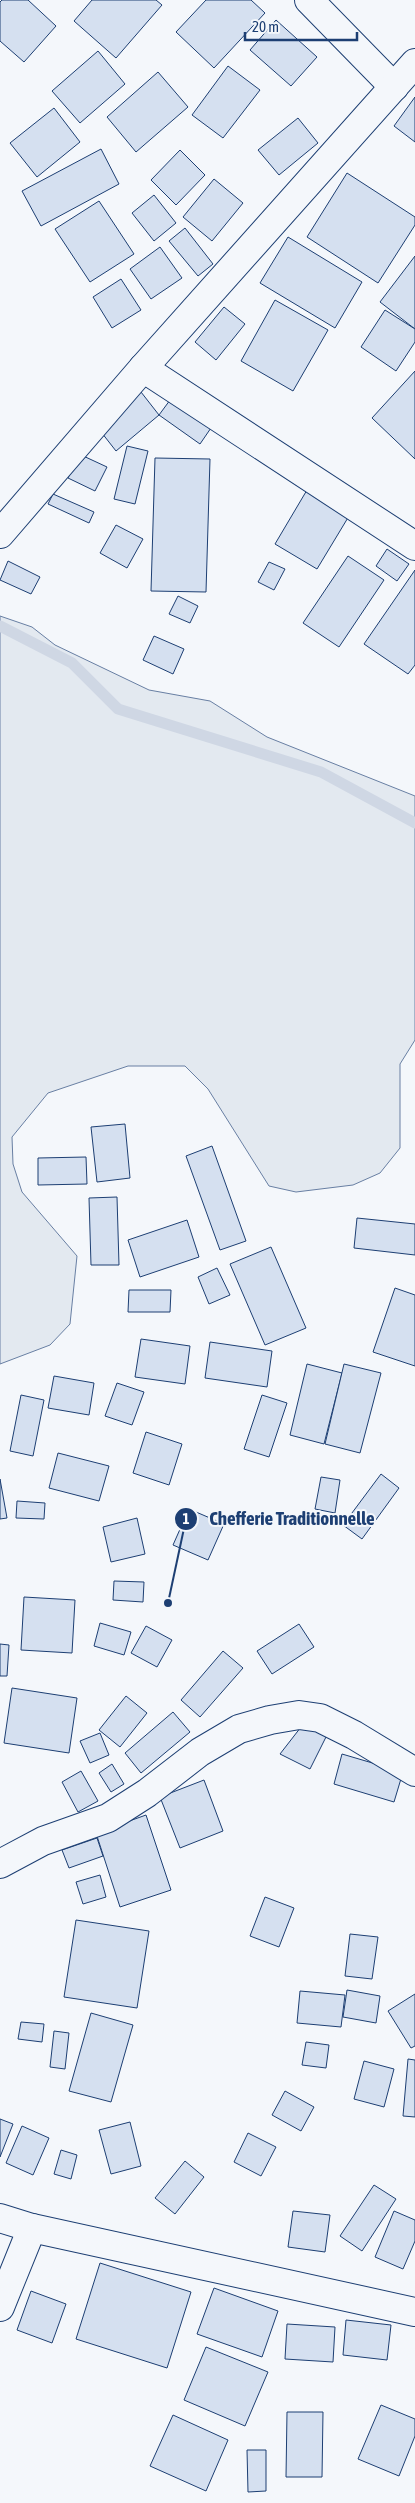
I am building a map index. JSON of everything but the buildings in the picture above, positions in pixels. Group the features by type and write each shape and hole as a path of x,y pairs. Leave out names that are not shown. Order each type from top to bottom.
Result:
{"street":[{"path":"309,0 394,87"},
{"path":"0,534 143,368 415,63"},
{"path":"143,368 415,546"},
{"path":"0,1864 43,1841 108,1818 148,1793 176,1768 200,1752 239,1729 270,1720 298,1716 320,1718 354,1735 415,1772"},
{"path":"0,2218 32,2228 415,2312"},
{"path":"0,2307 32,2228"}],"shaded area":[{"path":"0,616 32,627 55,645 149,690 210,701 267,737 415,796 415,1040 400,1064 400,1148 380,1173 353,1185 296,1192 269,1186 208,1089 185,1066 128,1066 48,1093 12,1137 13,1164 22,1192 77,1256 70,1324 50,1345 0,1364"}],"waterway":[{"path":"0,626 72,663 118,709 321,772 415,823"}],"place":[{"name":"Chefferie Traditionnelle","path":"168,1603"}]}
